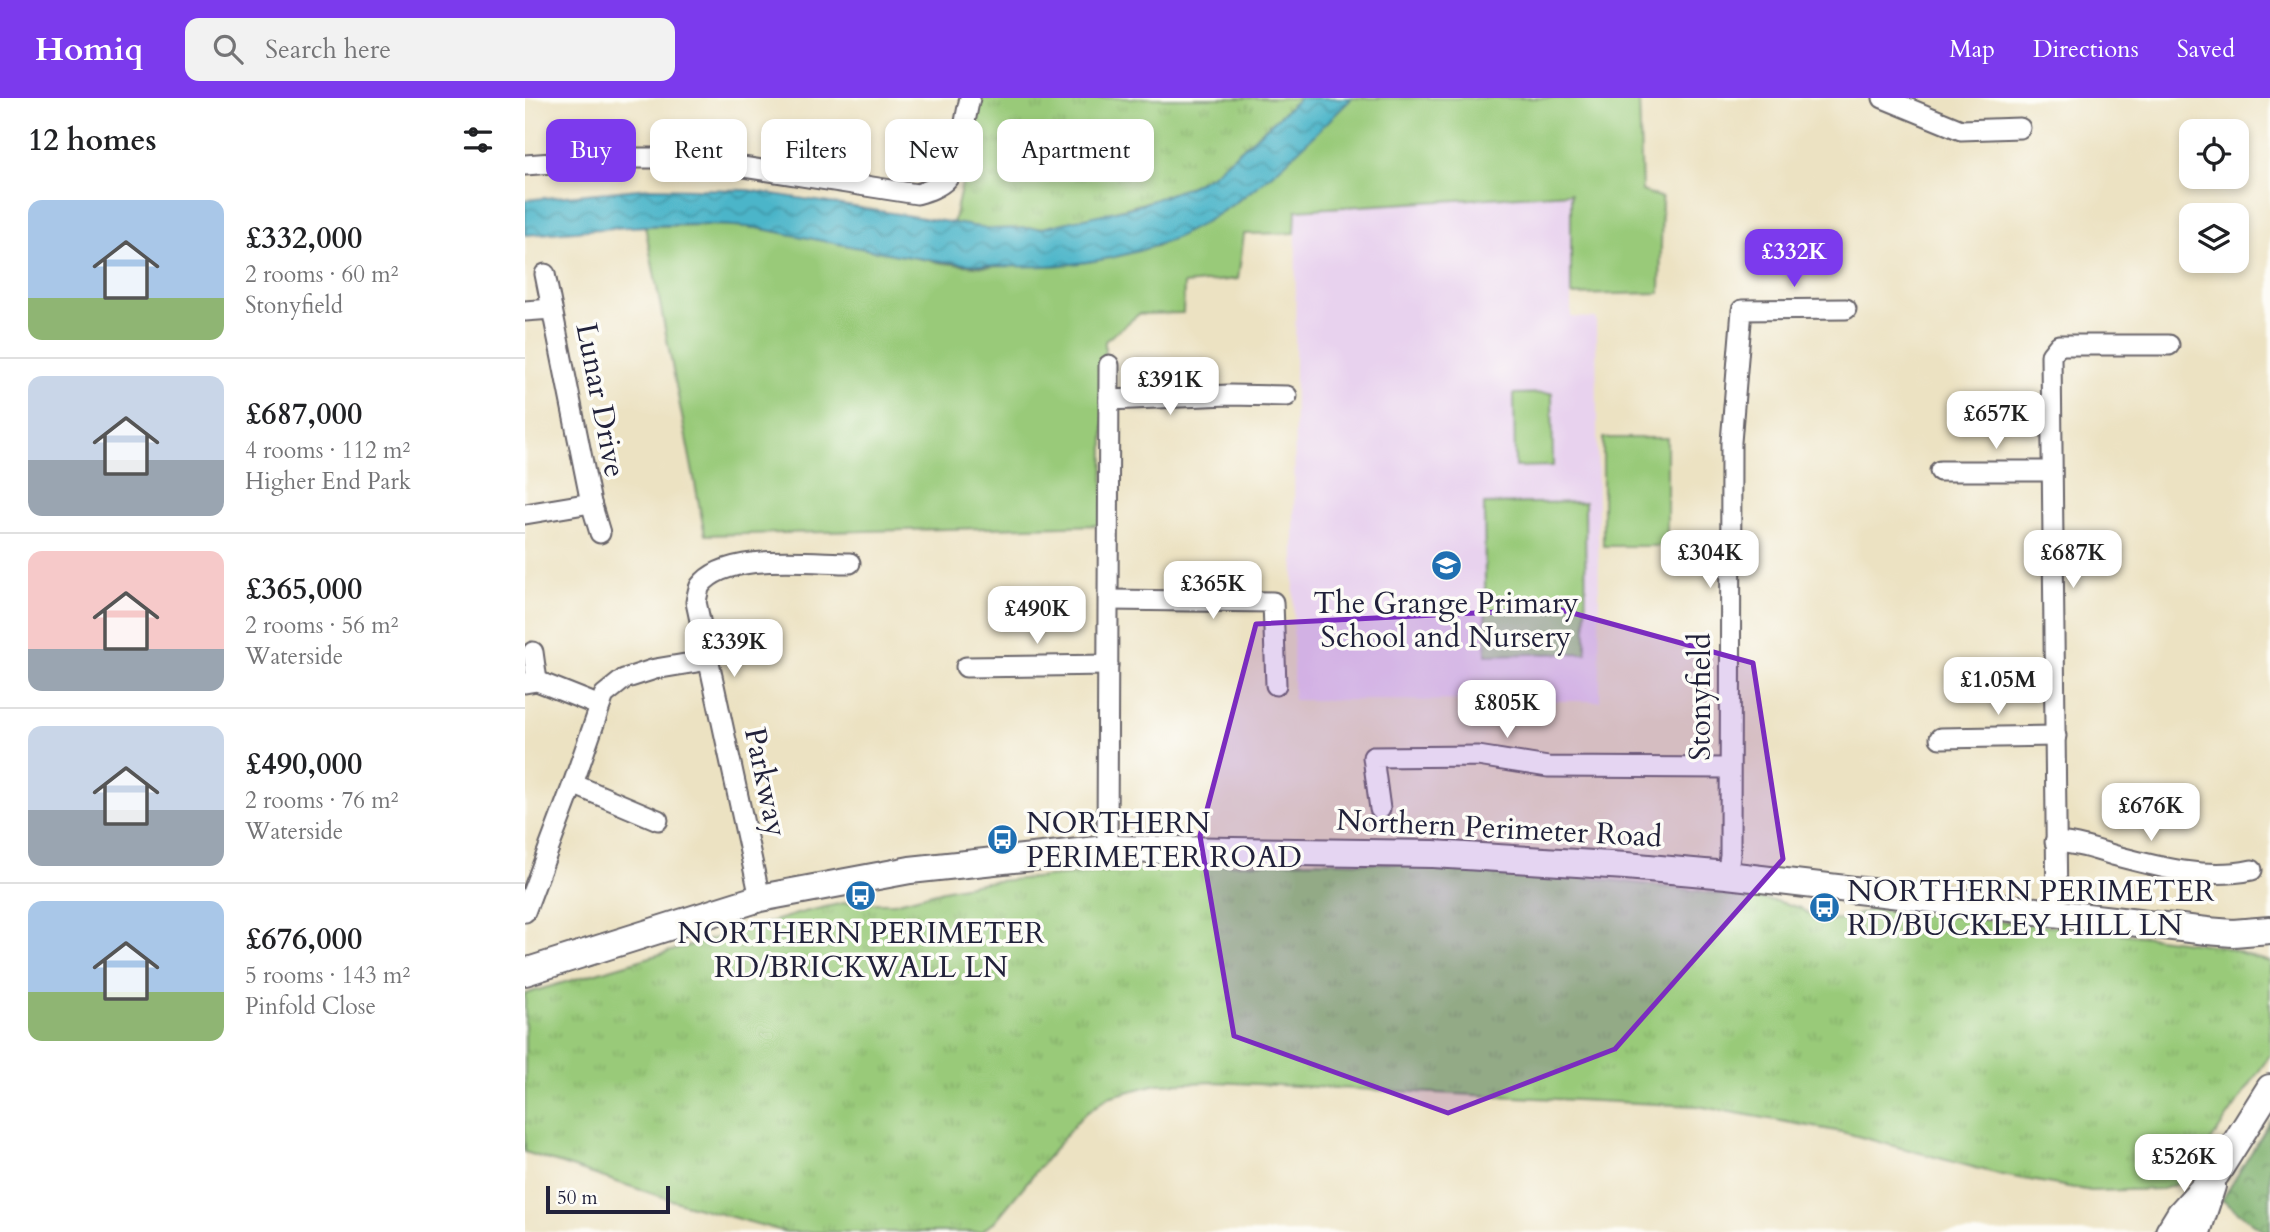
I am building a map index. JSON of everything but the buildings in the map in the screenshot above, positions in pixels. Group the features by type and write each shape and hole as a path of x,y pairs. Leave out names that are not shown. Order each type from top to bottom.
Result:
{"main road":[{"name":"Northern Perimeter Road","path":"525,972 760,898 910,870 1107,849 1433,854 1626,866 1727,875 2207,931 2265,934"},
{"path":"2169,1232 2180,1214 2216,1174 2270,1088"},
{"path":"2197,1232 2216,1174"}],"street":[{"path":"525,165 621,158 685,158 917,194 933,189 947,179 954,167 970,98"},
{"path":"1883,98 1961,130 2020,128"},
{"name":"Lunar Drive","path":"545,274 591,503 600,533"},
{"name":"Lunar Drive","path":"525,312 552,309"},
{"name":"Stonyfield","path":"1727,875 1730,856 1731,442 1742,310 1846,309"},
{"path":"2057,913 2051,355 2059,345 2169,345"},
{"path":"1107,849 1109,365"},
{"path":"1109,400 1229,395 1287,396"},
{"path":"1940,471 2051,471"},
{"name":"Lunar Drive","path":"525,514 591,503"},
{"name":"Parkway","path":"760,898 696,602 700,587 720,570 753,562 851,563"},
{"path":"1109,600 1273,602 1276,685"},
{"path":"533,652 531,682 600,706"},
{"path":"527,903 604,695 624,679 655,669 709,660"},
{"path":"966,667 1108,665"},
{"path":"1940,738 2056,736"},
{"path":"1380,809 1373,757 1478,756 1548,767 1729,768"},
{"path":"573,784 658,820"},
{"path":"2055,842 2075,844 2190,872 2218,874 2252,870"}],"highlighted area":[{"path":"1558,609 1753,663 1783,859 1615,1049 1448,1113 1234,1036 1200,836 1256,624"}],"shaded area":[{"name":"The Grange Primary School and Nursery","path":"1571,193 1571,317 1596,318 1600,701 1293,700 1296,210"}],"green space":[{"path":"981,98 1300,98 1213,174 1191,186 1158,199 1042,228 992,229 953,224 962,182 983,182 983,119 976,119"},
{"path":"1352,98 1639,98 1642,191 1662,198 1660,293 1571,295 1571,193 1296,210 1295,233 1244,234 1238,279 1184,284 1183,313 1139,314 1105,341 1103,525 705,535 645,226 726,225 757,228 943,263 984,267 1093,261 1156,246 1203,223 1235,203 1273,173"},
{"path":"1552,393 1553,466 1515,467 1514,394"},
{"path":"1603,438 1667,438 1667,546 1603,546"},
{"path":"1585,502 1586,653 1486,655 1484,504"},
{"path":"1310,861 1452,865 1594,878 1776,901 1800,908 1817,920 1846,919 1872,909 2102,931 2220,946 2270,962 2270,1055 2183,1182 2162,1189 2091,1191 2002,1175 1842,1132 1697,1106 1215,1082 1157,1084 1108,1097 1081,1117 995,1221 981,1232 786,1232 681,1203 525,1152 525,994 843,903 894,903 986,882 1179,866"},
{"path":"2270,1122 2270,1232 2265,1232 2222,1200"}],"water":[{"path":"1300,98 1352,98 1280,167 1224,210 1195,228 1164,242 1105,259 1055,266 955,263 757,228 728,226 641,226 525,235 525,200 649,188 748,190 992,229 1042,228 1137,206 1191,186 1213,174"}],"place":[{"name":"The Grange Primary School and Nursery","path":"1446,565"},
{"name":"NORTHERN PERIMETER ROAD","path":"1003,840"},
{"name":"NORTHERN PERIMETER RD/BRICKWALL LN","path":"861,895"},
{"name":"NORTHERN PERIMETER RD/BUCKLEY HILL LN","path":"1824,908"}]}
